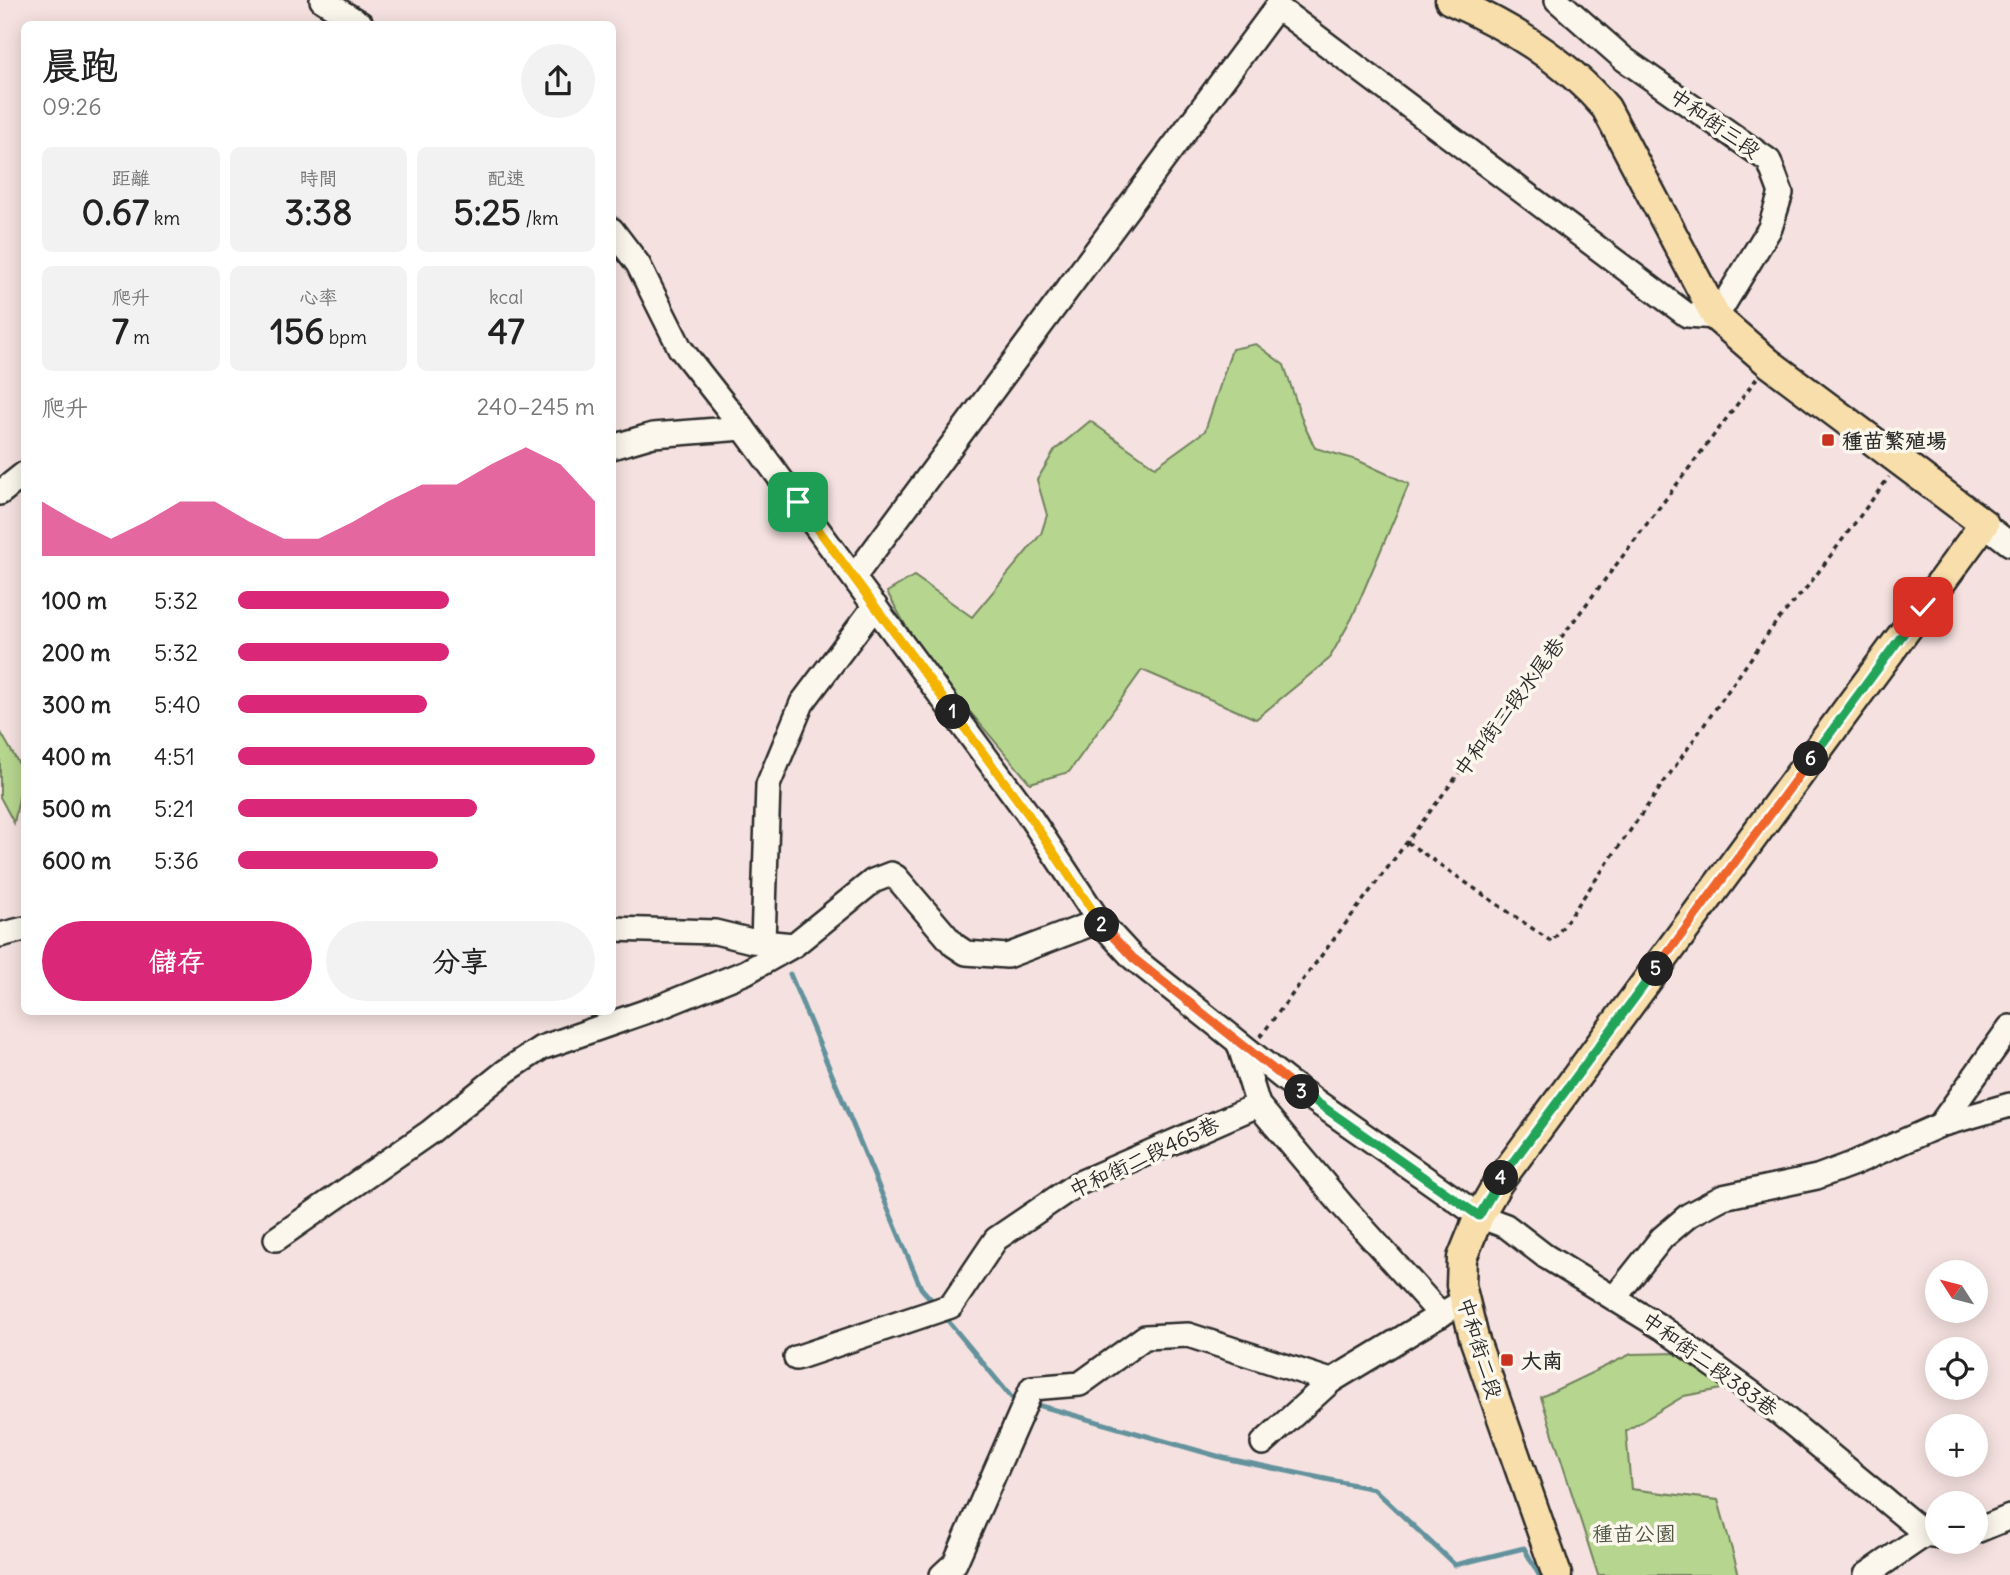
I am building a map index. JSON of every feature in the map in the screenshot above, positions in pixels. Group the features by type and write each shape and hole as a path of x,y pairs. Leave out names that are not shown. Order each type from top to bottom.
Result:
{"main road":[{"path":"1450,0 1519,35 1588,88 1606,108 1716,317 1769,363 1984,524"},
{"name":"中和街二段","path":"1557,1575 1474,1338 1453,1307 1461,1285 1462,1258 1479,1216 1498,1183 1984,524"}],"street":[{"path":"322,0 356,21"},
{"name":"中和街三段","path":"1557,0 1624,59 1769,161 1781,193 1770,228 1716,317"},
{"path":"854,576 1277,7 1687,315 1716,317"},
{"path":"616,235 638,264 680,348 854,576 1028,814 1099,921 1133,958 1244,1048 1479,1216"},
{"path":"616,446 653,435 743,428"},
{"path":"0,493 21,476"},
{"path":"1984,524 2010,544"},
{"path":"763,942 768,785 802,703 875,606"},
{"path":"276,1239 430,1132 506,1071 541,1048 662,1006 746,972 794,945 873,881 891,874 954,945 967,953 1007,956 1099,921"},
{"path":"616,929 715,932 794,945"},
{"path":"0,935 21,930"},
{"path":"1940,1125 2010,1027"},
{"path":"1244,1048 1258,1105 1342,1206 1453,1307 1331,1381 1263,1443"},
{"name":"中和街二段465巷","path":"796,1358 951,1306 996,1238 1077,1184 1258,1105"},
{"path":"1615,1297 1662,1238 1689,1215 1723,1196 1817,1177 1940,1125 2010,1105"},
{"name":"中和街二段383巷","path":"1479,1216 1506,1226 1545,1256 1662,1328 1778,1412 1925,1530"},
{"path":"942,1575 955,1563 1032,1388 1080,1384 1145,1337 1188,1335 1331,1381"},
{"path":"1988,1526 2010,1517"},
{"path":"1866,1575 1925,1539"}],"path":[{"name":"中和街二段水尾巷","path":"1244,1048 1407,842 1769,363"},
{"path":"1407,842 1552,942 1777,621 1808,586 1900,461"}],"green space":[{"path":"1256,344 1284,365 1304,425 1315,448 1357,460 1409,484 1352,618 1329,659 1256,719 1142,670 1069,772 1030,783 922,655 887,592 914,576 972,617 1041,534 1047,515 1037,480 1055,450 1090,421 1155,467 1205,431 1232,349"},
{"path":"0,731 21,768 21,788 14,823 0,797"},
{"name":"種苗公園","path":"1680,1353 1727,1388 1684,1396 1626,1431 1631,1489 1718,1500 1739,1575 1598,1575 1541,1397 1631,1354"}],"waterway":[{"path":"790,974 921,1288 936,1305"},
{"path":"944,1316 1012,1398 1022,1400"},
{"path":"1031,1403 1224,1458 1374,1489 1455,1565 1524,1548 1539,1575"}],"place":[{"name":"種苗繁殖場","path":"1828,440"},
{"name":"大南","path":"1507,1360"}],"route":[{"path":"798,502 1028,814 1099,921 1133,958 1287,1081 1479,1216 1498,1183 1923,607"}]}
